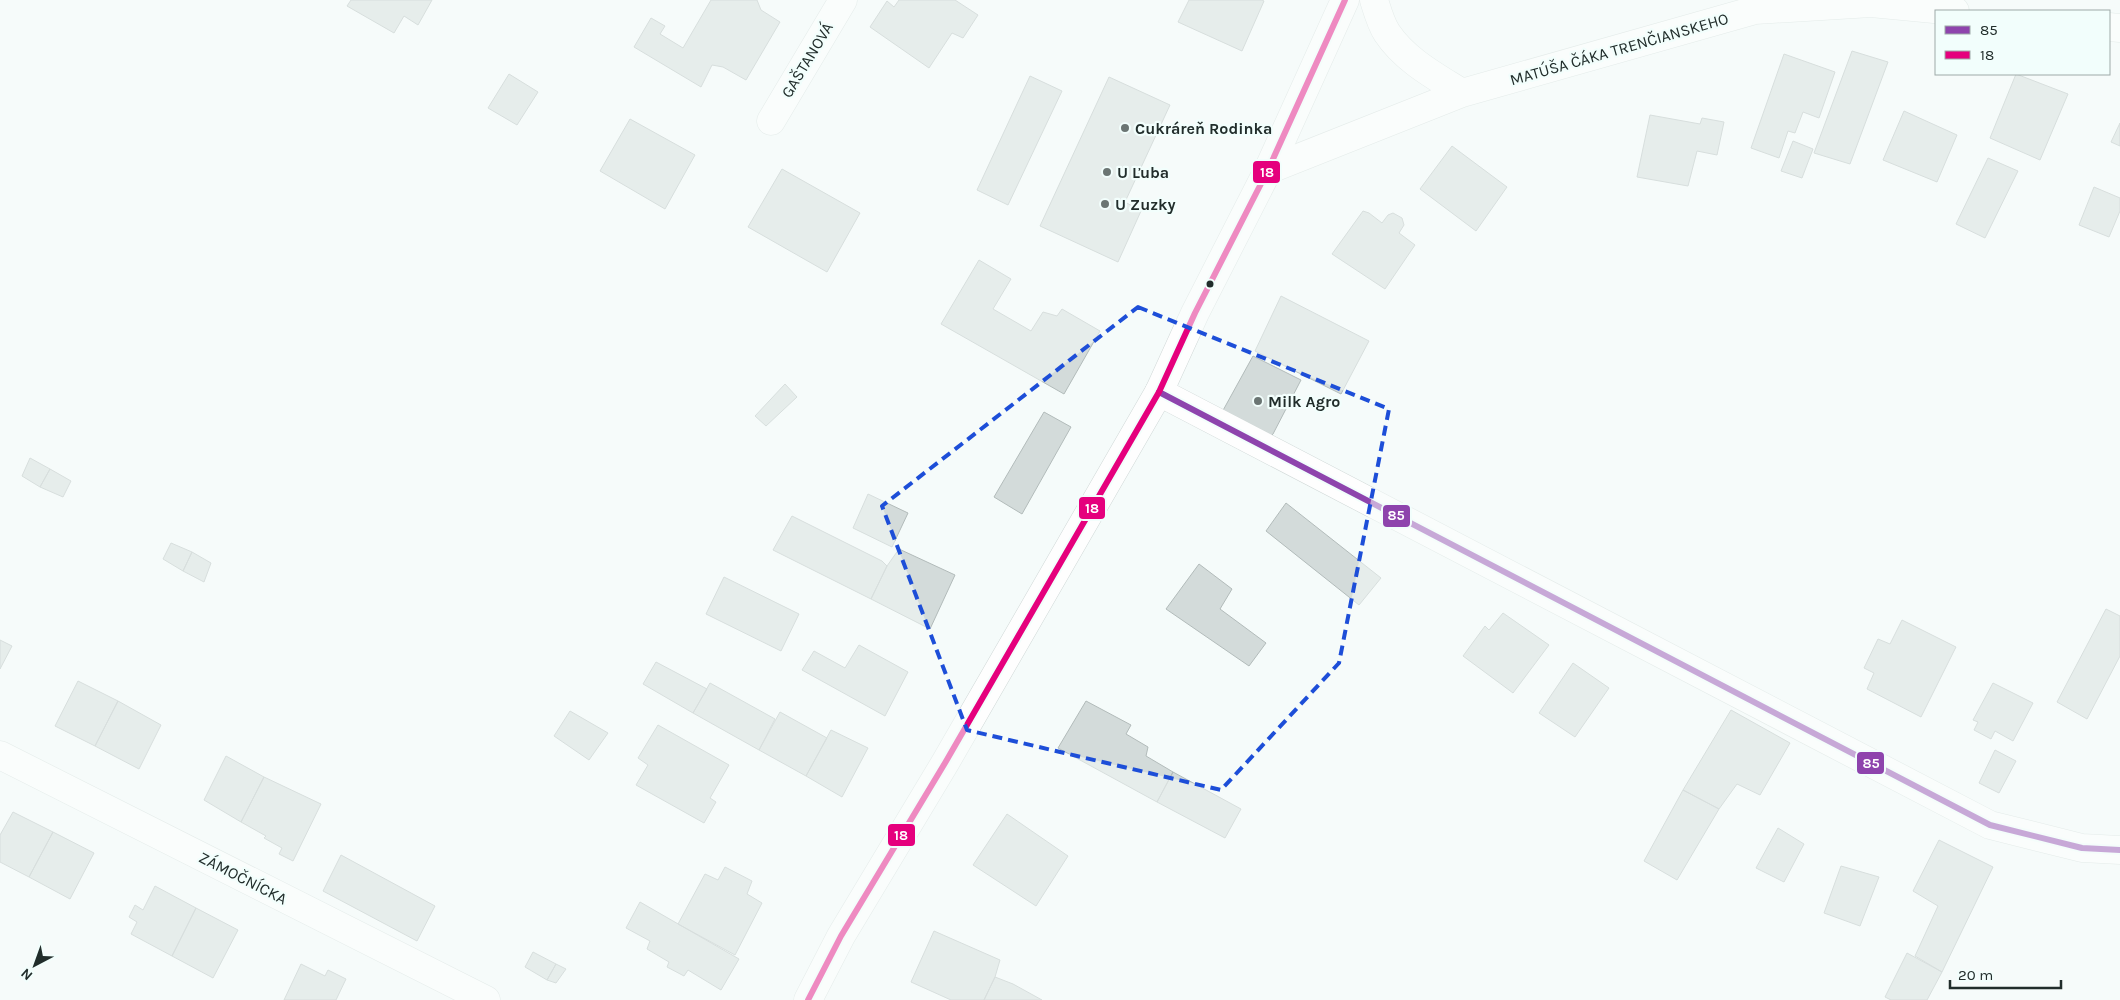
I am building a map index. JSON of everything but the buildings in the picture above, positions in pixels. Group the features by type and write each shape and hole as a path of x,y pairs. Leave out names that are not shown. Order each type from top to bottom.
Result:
{"street":[{"name":"GAŠTANOVÁ","path":"771,121 843,0"},
{"path":"808,1000 841,936 945,763 1159,392 1195,313 1268,170 1344,0"},
{"path":"1374,0 1386,32 1404,53 1462,93"},
{"name":"MATÚŠA ČÁKA TRENČIANSKEHO","path":"1268,170 1462,93 1755,10 1871,3 1944,10"},
{"path":"1159,392 1990,825 2082,848 2120,850"},
{"name":"ZÁMOČNÍCKA","path":"0,755 486,1000"}],"highlighted area":[{"path":"1138,307 1389,409 1339,663 1221,790 967,730 882,506"}],"transit line":[{"name":"18","path":"808,1000 841,936 945,763 1159,392 1195,313 1268,170 1345,0"},
{"name":"85","path":"1159,392 1990,825 2082,848 2120,850"}],"place":[{"name":"Cukráreň Rodinka","path":"1125,128"},
{"name":"U Ľuba","path":"1107,172"},
{"name":"U Zuzky","path":"1105,204"},
{"name":"Milk Agro","path":"1258,401"}]}
